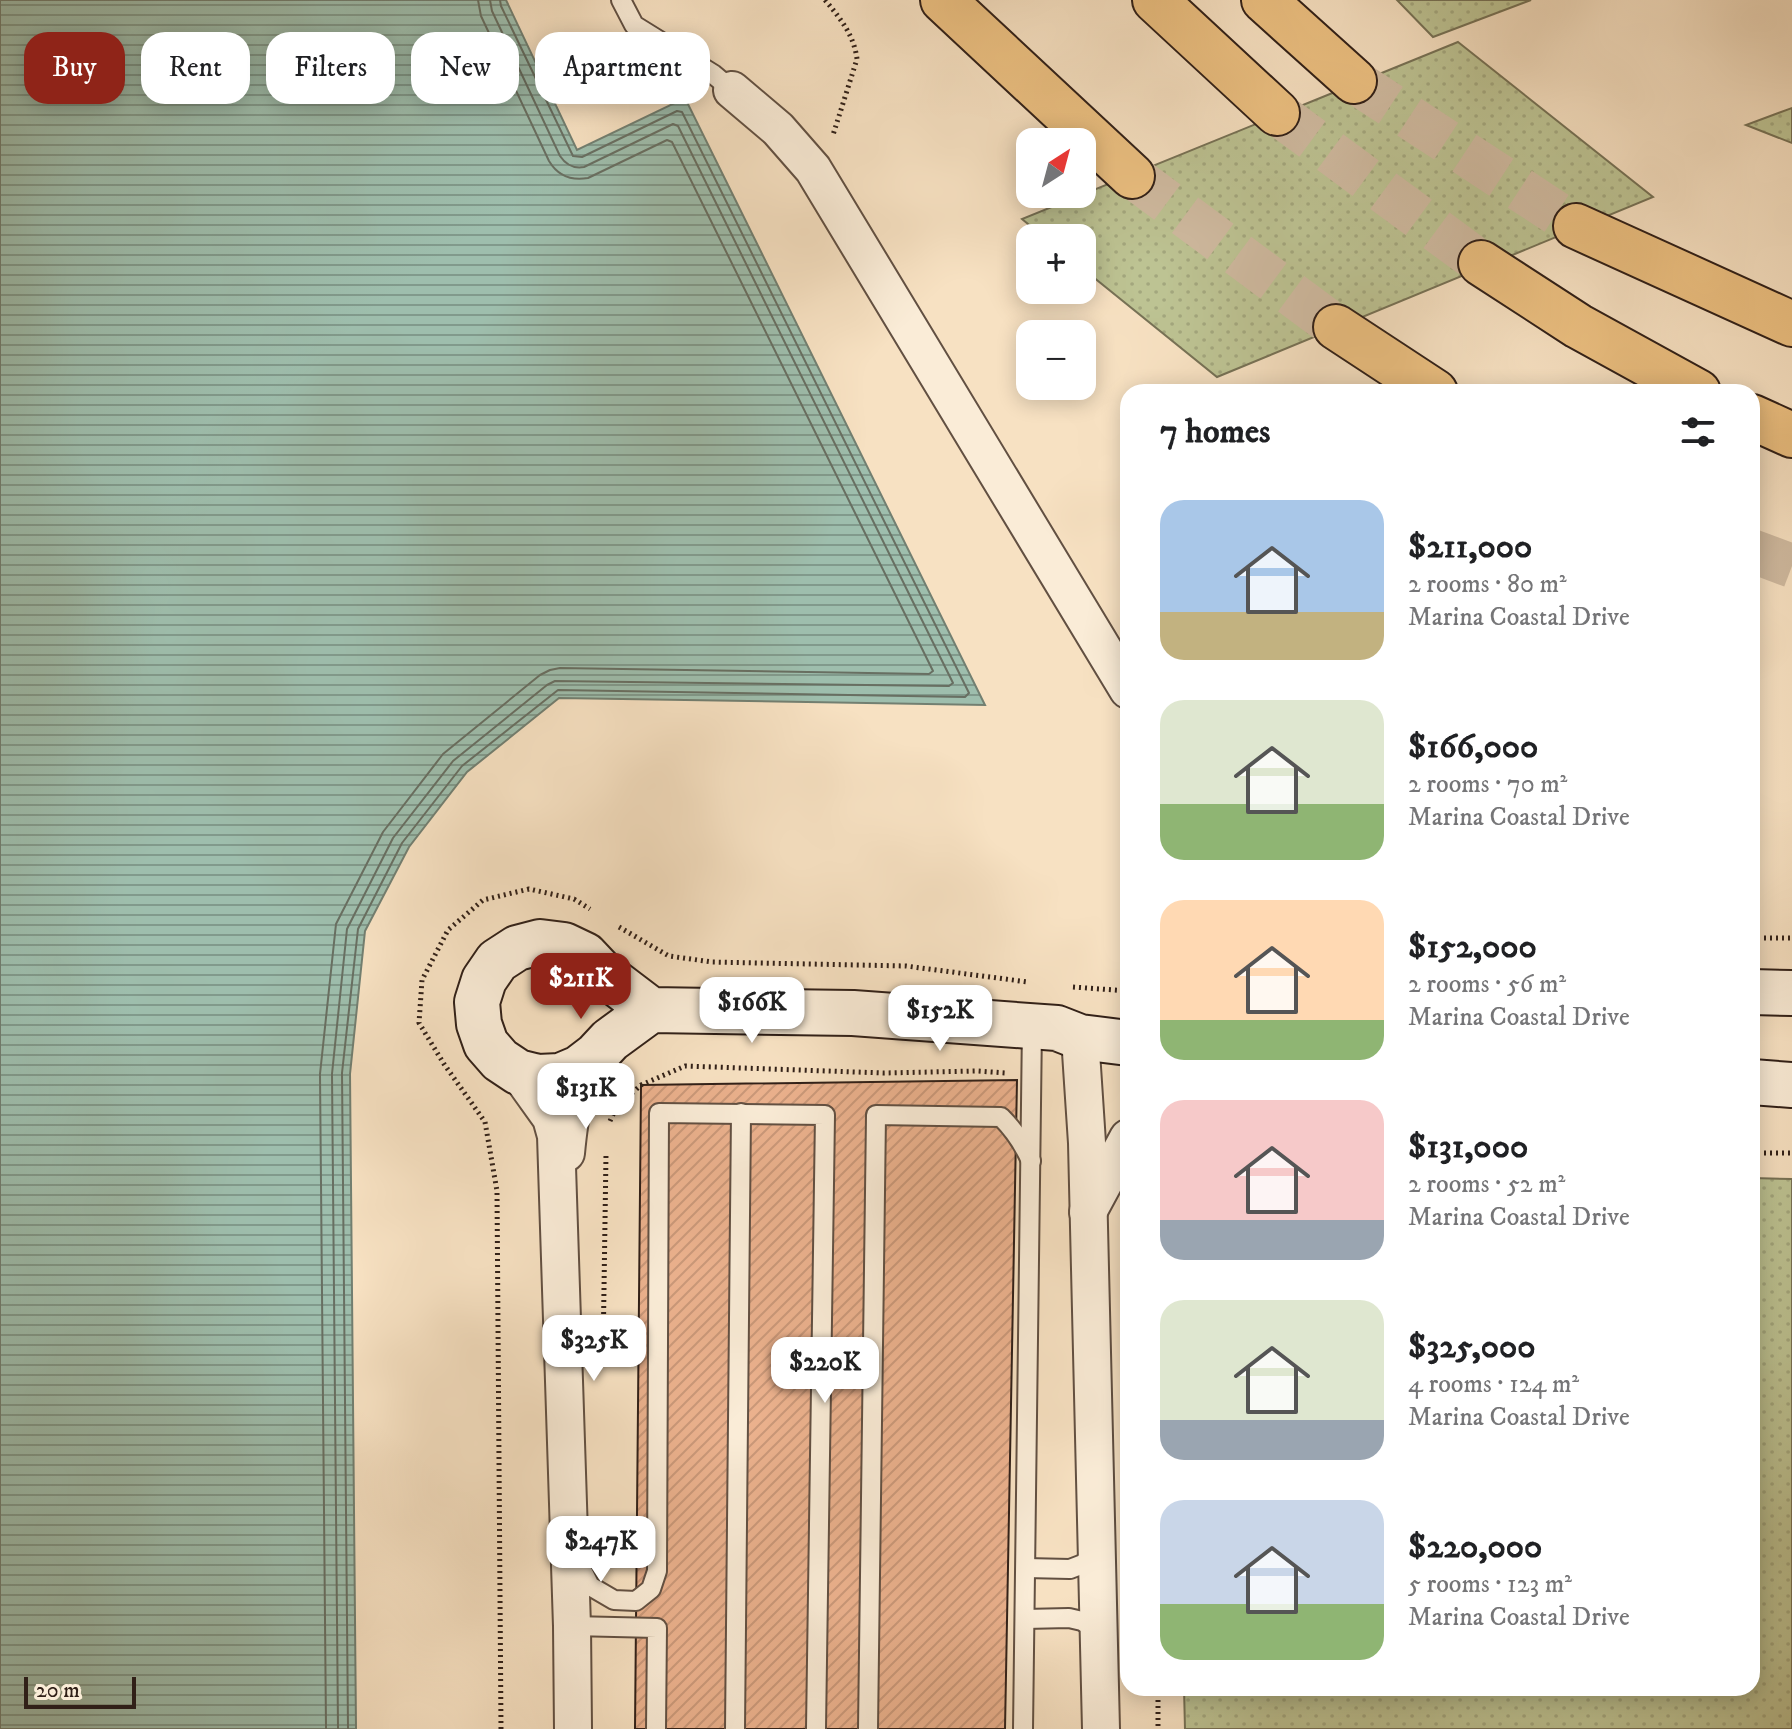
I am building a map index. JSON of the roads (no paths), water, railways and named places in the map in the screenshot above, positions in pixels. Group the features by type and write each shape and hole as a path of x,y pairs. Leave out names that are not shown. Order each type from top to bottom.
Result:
{"highway":[{"path":"943,0 1132,176"},
{"path":"1155,0 1277,113"},
{"path":"1264,0 1354,81"},
{"path":"1576,226 1792,324"},
{"path":"1481,263 1578,326 1683,384"},
{"path":"1336,327 1423,384"},
{"path":"1760,421 1792,435"}],"street":[{"path":"732,90 778,129 813,169 1120,677"},
{"path":"651,1010 579,1068 560,1076 538,1077 518,1072 500,1060 486,1044 479,1024 477,1002 484,980 497,961 517,948 540,942 564,945 585,955 601,972 651,1010 853,1013 1057,1030 1120,1042"},
{"path":"1760,992 1792,993"},
{"path":"1057,1030 1086,1014 1120,1012"},
{"path":"1057,1030 1087,1143 1101,1729"},
{"path":"558,1222 571,1106 581,1080 596,1055"},
{"path":"518,1072 551,1118 556,1136 573,1729"},
{"path":"1760,1083 1792,1085"},
{"path":"1088,1213 1120,1153"}],"lane":[{"path":"621,0 634,25 713,74 732,90"},
{"path":"1023,1729 1031,1161 1057,1030"},
{"path":"569,1545 590,1586 614,1600 636,1601 651,1589 657,1571 659,1113 825,1115 816,1729"},
{"path":"735,1729 741,1113"},
{"path":"868,1729 876,1115 1001,1117 1024,1144 1031,1161"},
{"path":"1026,1568 1070,1569 1083,1564 1098,1548"},
{"path":"1025,1619 1069,1618 1082,1621 1099,1632"},
{"path":"572,1626 657,1628 656,1729"}],"water":[{"path":"0,0 506,0 535,61 535,104 555,104 577,150 673,104 688,104 985,705 559,698 467,772 409,847 365,931 350,1074 356,1729 0,1729"}],"tunnel":[{"path":"1354,81 1576,226"},
{"path":"1277,113 1481,263"},
{"path":"1132,176 1336,327"},
{"path":"1760,554 1792,566"}]}
